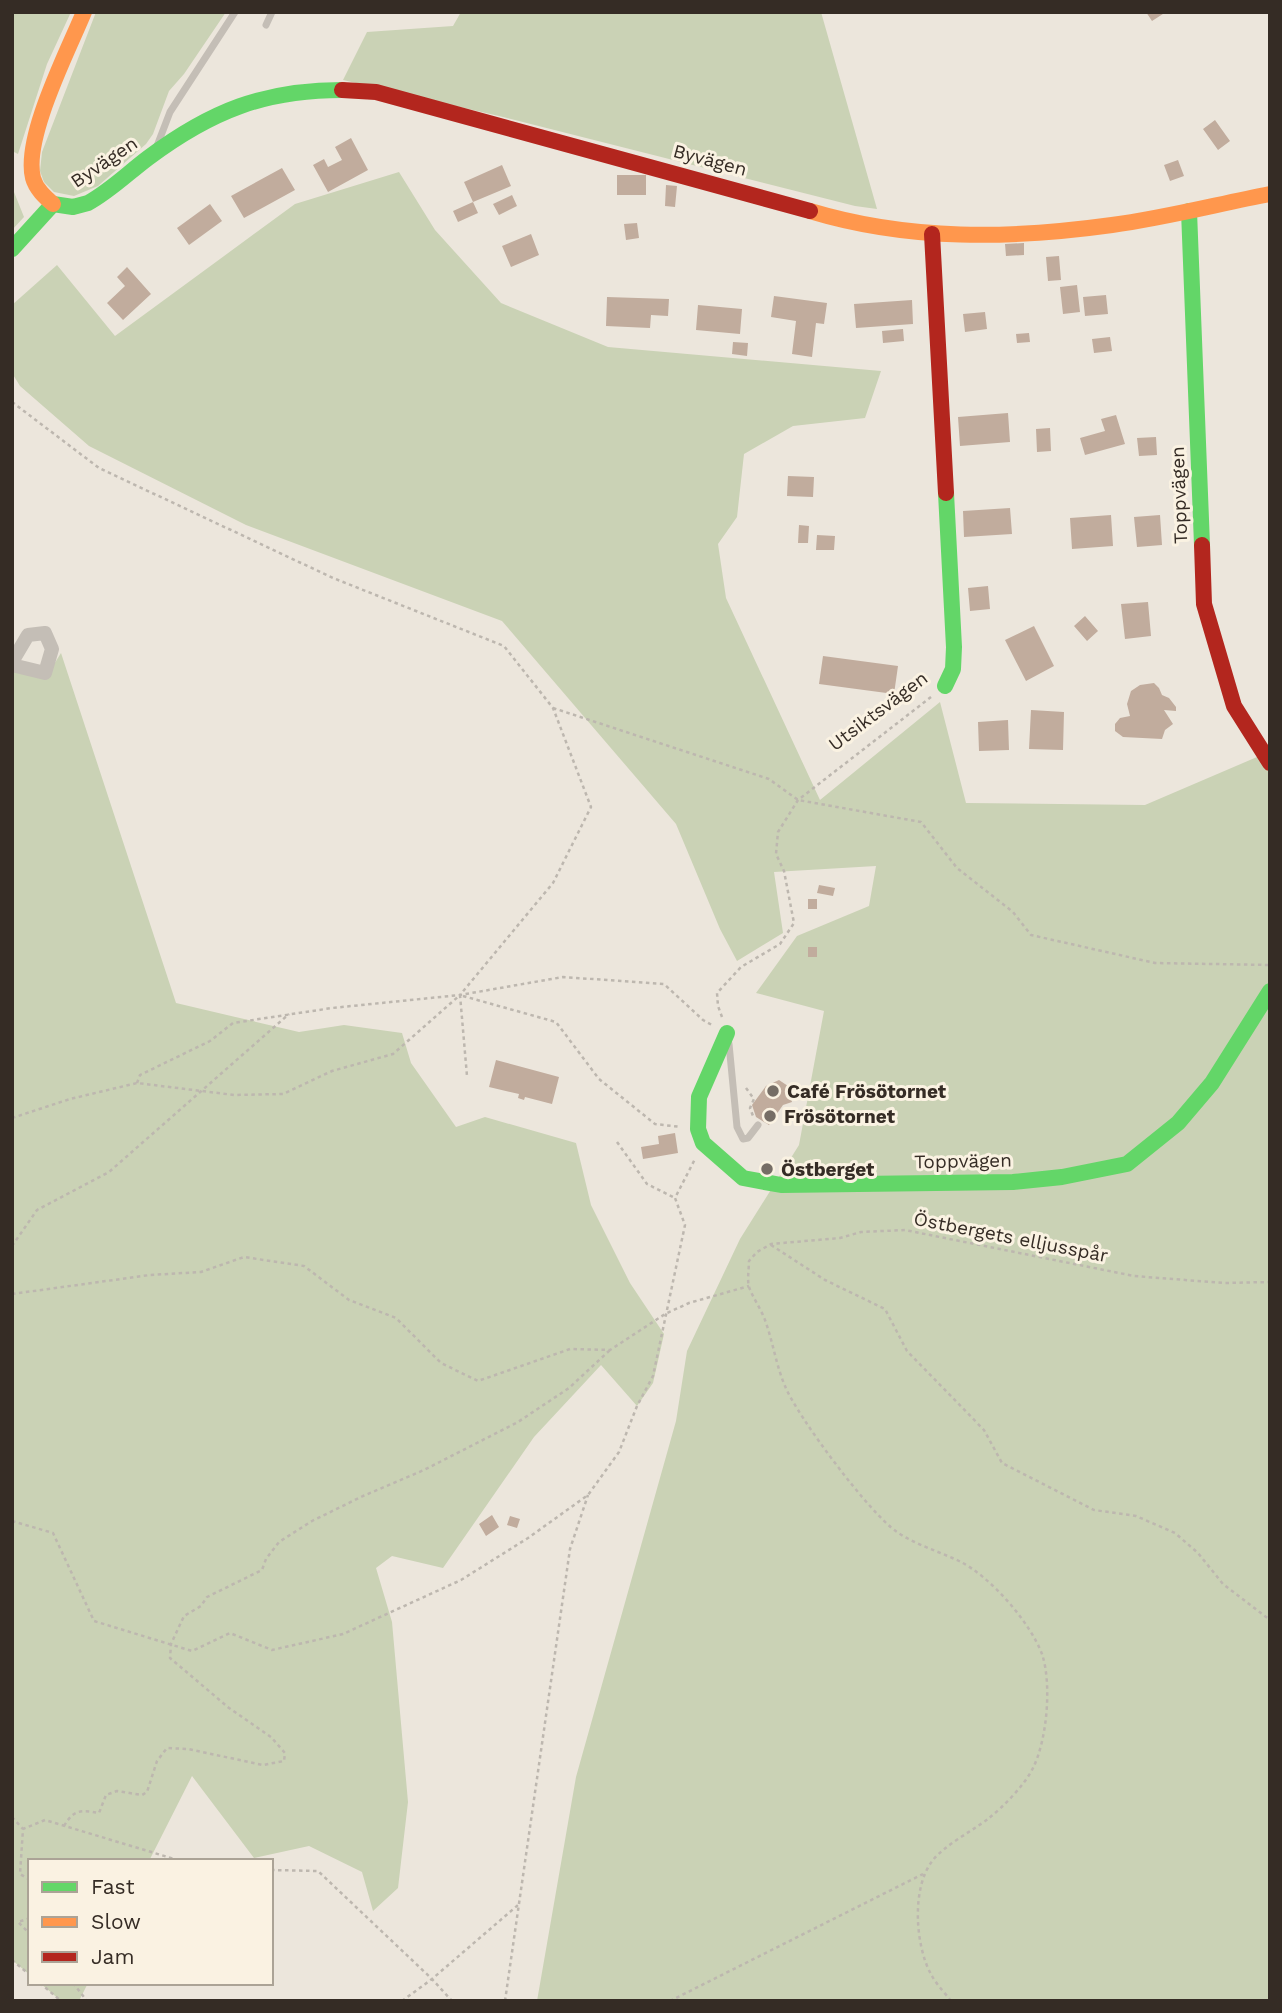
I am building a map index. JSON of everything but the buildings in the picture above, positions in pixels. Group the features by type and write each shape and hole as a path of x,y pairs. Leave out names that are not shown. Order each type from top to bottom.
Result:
{"street":[{"path":"53,204 40,192 33,180 31,168 34,145 84,12"},
{"name":"Byvägen","path":"12,249 53,204 81,206 198,126 242,105 289,94 340,88 376,92 747,192 850,223 932,234 1024,234 1114,225 1270,194"},
{"name":"Toppvägen","path":"1189,211 1204,604 1234,706 1270,763"},
{"name":"Utsiktsvägen","path":"932,234 954,648 953,669 945,686"},
{"name":"Toppvägen","path":"700,1136 743,1178 781,1185 1013,1182 1062,1177 1127,1164 1178,1123 1212,1083 1270,991"},
{"path":"700,1136 698,1097 727,1033"}],"lane":[{"name":"Byvägen","path":"155,153 170,112 235,12"},
{"path":"266,25 272,12"},
{"path":"727,1033 737,1127 743,1139 748,1138 758,1125"}],"path":[{"path":"12,401 99,468 333,578 504,646 554,708 591,807 553,883 460,995 393,1055 332,1070 283,1094 234,1095 137,1083 70,1099 12,1118"},
{"name":"Utsiktsvägen","path":"727,1033 718,1006 718,993 741,967 780,944 794,923 784,871 776,855 778,832 798,800 945,686"},
{"path":"554,708 769,779 798,800 921,822 957,868 1013,912 1031,935 1155,963 1270,965"},
{"path":"137,1083 140,1075 210,1041 233,1023 460,995 563,977 664,984 703,1020 727,1033"},
{"path":"460,995 467,1076"},
{"path":"460,995 556,1022 599,1079 655,1124 700,1136 675,1198 685,1225 653,1376 637,1406 619,1452 588,1495 570,1549 505,2001"},
{"path":"12,1246 37,1210 109,1172 289,1014"},
{"path":"617,1142 647,1184 675,1198"},
{"name":"Östbergets elljusspår","path":"771,1244 840,1238 861,1232 905,1230 1134,1276 1224,1283 1270,1282"},
{"path":"951,2001 931,1975 921,1944 917,1905 923,1874 934,1858 990,1817 1033,1769 1042,1742 1046,1714 1047,1683 1042,1656 1031,1631 990,1583 960,1562 935,1553 895,1531 870,1507 814,1434 786,1389 765,1321 749,1286 749,1261 757,1252 771,1244 825,1280 885,1308 907,1351 984,1430 1002,1464 1094,1510 1136,1517 1175,1533 1198,1553 1223,1584 1270,1620"},
{"path":"12,1294 150,1275 201,1272 244,1257 304,1266 349,1300 396,1318 441,1363 478,1381 570,1349 610,1350"},
{"path":"64,1826 69,1818 81,1810 99,1812 106,1795 117,1791 142,1795 147,1792 157,1761 167,1748 188,1749 263,1765 284,1761 285,1753 271,1737 229,1708 170,1658 171,1644 184,1616 201,1606 208,1597 262,1570 266,1559 279,1542 332,1511 425,1470 518,1422 569,1388 610,1350 664,1314 689,1303 749,1286"},
{"path":"12,1521 53,1533 94,1621 192,1651 230,1633 272,1650 342,1634 461,1580 528,1538 588,1495"},
{"path":"12,1817 23,1829 20,1874 28,1879"},
{"path":"23,1829 45,1820 174,1859"},
{"path":"273,1870 318,1871 452,2001"},
{"path":"670,2001 923,1874"},
{"path":"402,2001 432,1979 519,1904"},
{"path":"28,1919 18,1922 28,1932"},
{"path":"12,1960 28,1973"},
{"path":"42,1985 61,2001"},
{"path":"51,1985 51,1992"},
{"path":"75,1985 87,2001"}],"green space":[{"path":"12,12 71,12 47,64 18,154 12,151"},
{"path":"96,12 226,12 184,74 169,91 153,134 146,144 98,186 74,196 54,192 44,182 40,171 42,152"},
{"path":"461,12 821,12 877,209 855,206 499,116 343,80 367,32 453,26"},
{"path":"399,172 435,230 501,303 608,347 881,371 865,418 793,426 744,454 737,517 718,544 726,598 820,800 940,702 966,803 1145,805 1264,754 1270,763 1270,2001 537,2001 576,1777 676,1421 687,1351 740,1239 799,1145 824,1011 756,993 797,936 869,906 876,866 774,872 783,933 737,961 720,929 676,824 502,621 246,525 89,446 20,386 12,373 12,305 57,265 115,336 295,204"},
{"path":"12,187 24,217 12,230"},
{"path":"61,653 176,1003 299,1032 344,1025 402,1033 411,1063 456,1127 485,1117 576,1143 591,1205 630,1283 664,1334 653,1383 637,1406 601,1365 534,1437 443,1568 392,1556 376,1568 392,1622 408,1802 398,1888 373,1911 362,1872 309,1846 254,1858 192,1776 150,1859 28,1859 28,1973 12,1960 12,671 46,677"},
{"path":"42,1985 87,1985 79,2001 61,2001"}],"traffic: fast":[{"path":"12,249 53,204 73,207 88,203 171,142 217,116 263,99 314,91 342,90"},
{"path":"1189,211 1202,545"},
{"path":"945,686 953,669 954,647 946,493"},
{"path":"727,1033 699,1097 698,1129 703,1143 743,1178 781,1185 1013,1182 1062,1177 1127,1164 1178,1123 1212,1083 1270,991"}],"traffic: slow":[{"path":"53,204 44,196 33,178 34,141 58,71 84,12"},
{"path":"810,211 885,228 960,235 998,235 1074,230 1132,222 1270,194"}],"traffic: jam":[{"path":"342,90 376,92 810,211"},
{"path":"932,234 946,493"},
{"path":"1202,545 1204,604 1234,706 1270,763"}],"place":[{"name":"Café Frösötornet","path":"773,1091"},
{"name":"Frösötornet","path":"770,1116"},
{"name":"Östberget","path":"767,1169"}]}
